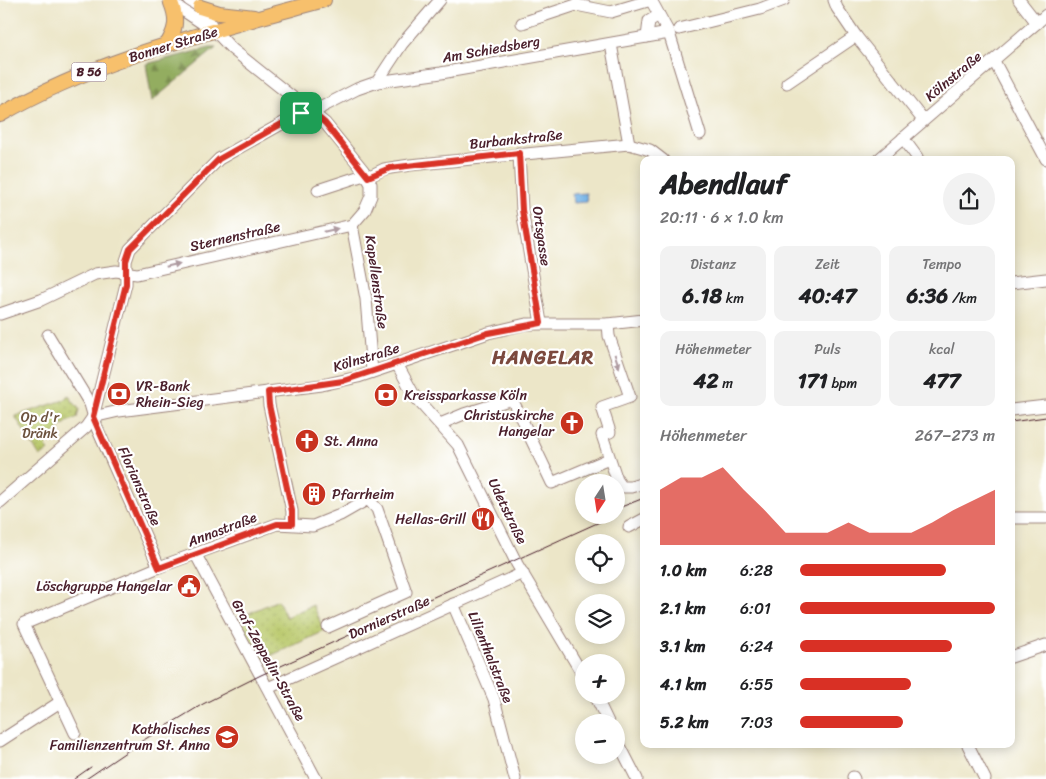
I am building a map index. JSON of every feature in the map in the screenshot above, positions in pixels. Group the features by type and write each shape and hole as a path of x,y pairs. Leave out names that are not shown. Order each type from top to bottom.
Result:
{"main road":[{"name":"Bonner Straße","path":"0,115 59,83 166,46 324,0"},
{"path":"166,46 173,35 176,23 169,2"},
{"path":"195,4 219,13 257,18"}],"street":[{"path":"377,82 402,44 440,0"},
{"name":"Am Schiedsberg","path":"522,23 576,5 611,12 652,0 659,15 674,31 700,134"},
{"path":"674,31 760,9 784,0"},
{"path":"834,0 837,8 856,36 923,120"},
{"path":"1019,0 1037,23"},
{"path":"169,2 215,31"},
{"path":"195,4 215,31 235,52 325,123 368,176"},
{"path":"647,37 649,21 659,15"},
{"name":"Kölnstraße","path":"883,156 1046,15"},
{"name":"Am Schiedsberg","path":"93,417 126,284 125,273 130,249 219,159 356,89 377,82 611,44 674,31"},
{"path":"788,83 856,36"},
{"path":"611,44 629,144"},
{"path":"994,60 1046,159"},
{"path":"903,138 916,156"},
{"name":"Burbankstraße","path":"318,190 390,168 519,153 629,144 650,150 658,156"},
{"name":"Ortsgasse","path":"519,153 522,210 541,323"},
{"name":"Kapellenstraße","path":"368,176 371,190 368,203 359,218 352,225 366,299 372,372"},
{"name":"Sternenstraße","path":"0,314 41,300 95,274 116,271 137,274 352,225"},
{"path":"1015,283 1046,279"},
{"name":"Kölnstraße","path":"93,417 119,411 322,385 372,372 488,333 541,323 608,324 640,320"},
{"path":"608,324 609,336 630,397 602,407 610,432 602,435 609,459 622,487 640,484"},
{"path":"0,502 86,427 93,417 90,404 48,335"},
{"name":"Udetstraße","path":"397,364 415,397 458,444 523,573 575,662"},
{"path":"268,392 269,405 292,511 292,524"},
{"path":"440,424 464,414 512,399 552,483 609,459"},
{"path":"1015,410 1046,406"},
{"name":"Florianstraße","path":"93,417 159,568"},
{"name":"Annastraße","path":"60,702 24,624 159,568 277,524 314,526 340,515 364,500 372,501 377,509 406,592 328,627"},
{"path":"1015,518 1046,518"},
{"path":"629,527 640,521"},
{"name":"Graf-Zeppelin-Straße","path":"196,555 316,779"},
{"name":"Dornierstraße","path":"268,688 523,573"},
{"name":"Lilienthalstraße","path":"453,604 494,698 514,779"},
{"path":"1015,656 1046,645"},
{"path":"0,741 60,702 75,733"},
{"path":"970,748 985,779"},
{"path":"625,756 637,779"}],"green space":[{"path":"216,48 152,101 146,64"},
{"name":"Op d'r Dränk","path":"68,395 79,409 77,418 58,429 47,443 46,447 49,450 40,457 15,416 64,400"},
{"path":"278,600 286,617 313,605 325,631 261,660 238,618"}],"water":[{"path":"586,193 587,202 573,203 572,194"}],"tram line":[{"path":"1015,421 1046,417"},
{"path":"625,505 640,500"},
{"path":"86,779 142,741 203,704 261,675 595,524"},
{"path":"74,779 91,767"}],"place":[{"name":"VR-Bank Rhein-Sieg","path":"119,394"},
{"name":"Kreissparkasse Köln","path":"386,395"},
{"name":"Christuskirche Hangelar","path":"572,423"},
{"name":"St. Anna","path":"307,441"},
{"name":"Pfarrheim","path":"314,494"},
{"name":"Hellas-Grill","path":"483,519"},
{"name":"Löschgruppe Hangelar","path":"189,586"},
{"name":"Katholisches Familienzentrum St. Anna","path":"227,737"}],"district":[{"name":"HANGELAR","path":"543,357"}],"route":[{"path":"308,109 325,123 368,177 378,171 390,168 519,153 522,210 530,267 541,323 526,324 488,333 343,381 301,389 268,392 269,405 292,511 292,524 277,524 159,568 129,495 93,417 126,284 126,261 130,249 219,159 301,113 308,109"}]}
